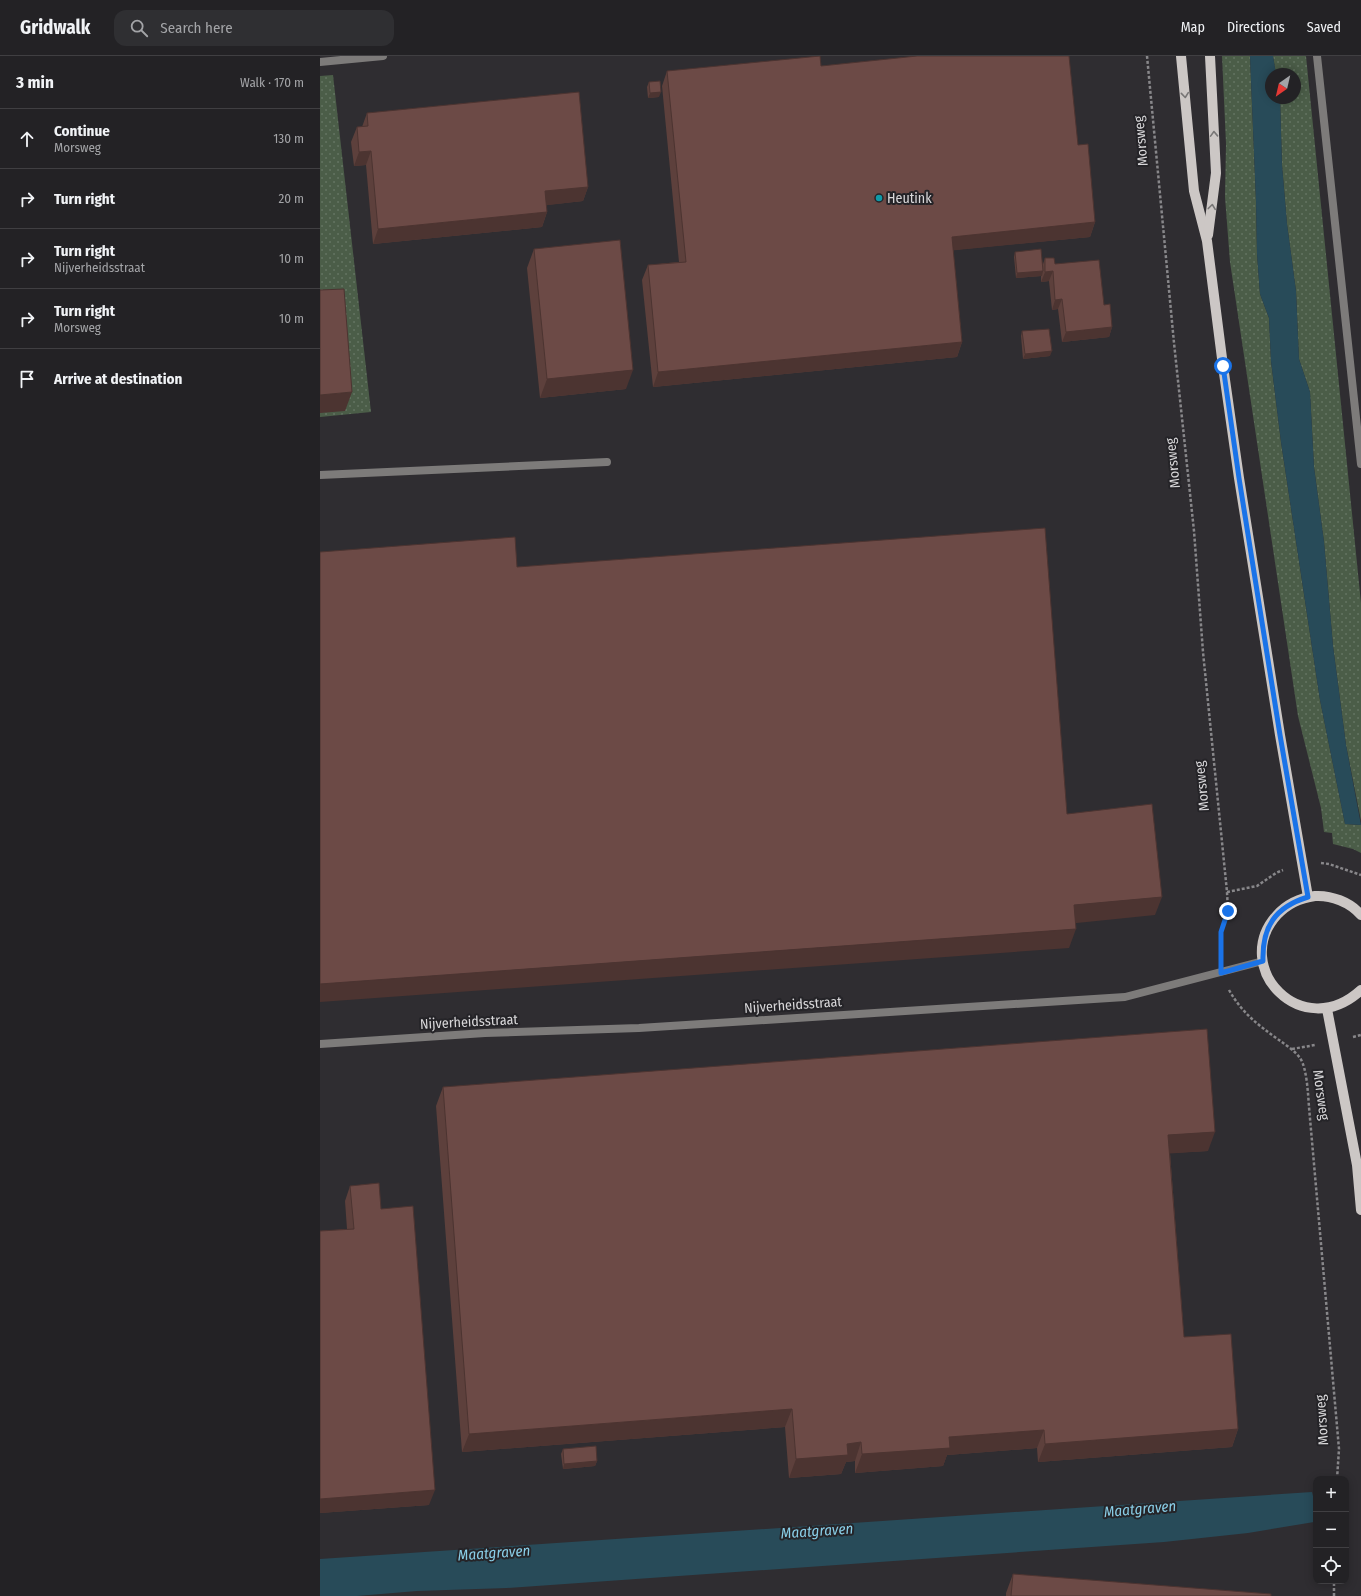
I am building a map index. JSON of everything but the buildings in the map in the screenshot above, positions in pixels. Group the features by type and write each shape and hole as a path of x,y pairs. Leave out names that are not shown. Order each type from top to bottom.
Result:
{"main road":[{"path":"1181,56 1194,191 1208,240 1223,366 1239,478 1308,897"},
{"path":"1208,240 1216,173 1210,56"},
{"path":"1361,915 1348,904 1335,898 1322,896 1308,897 1294,901 1282,909 1272,920 1266,933 1263,947 1263,961 1267,976 1275,988 1285,998 1298,1005 1312,1009 1327,1009 1340,1005 1353,998 1361,990"},
{"name":"Morsweg","path":"1327,1009 1357,1165 1361,1210"}],"street":[{"path":"320,62 383,56"},
{"path":"1317,56 1361,464"},
{"path":"320,475 607,462"},
{"name":"Nijverheidsstraat","path":"320,1044 485,1033 639,1028 1124,997 1263,961"}],"path":[{"name":"Morsweg","path":"1147,56 1173,336 1194,531 1203,652 1227,892 1228,911 1221,932 1221,973 1235,1000 1250,1019 1292,1050 1301,1059 1305,1073 1339,1449 1337,1476"},
{"path":"1334,1584 1334,1596"}],"green space":[{"path":"1222,56 1250,56 1257,254 1260,294 1269,318 1271,361 1281,442 1320,700 1345,824 1361,825 1361,853 1353,849 1333,844 1332,833 1324,832 1321,808 1298,716 1230,262 1225,197 1226,144"},
{"path":"1273,56 1306,56 1361,603 1361,821 1346,745 1333,646 1324,542 1314,467 1310,392 1299,359 1296,291 1287,224 1282,165 1280,104 1301,104 1301,68 1275,68"},
{"path":"333,75 371,412 320,417 320,76"}],"water":[{"path":"1250,56 1273,56 1275,68 1265,68 1265,104 1280,104 1282,165 1287,224 1296,291 1299,359 1310,392 1314,467 1324,542 1333,646 1346,745 1361,825 1345,824 1320,700 1281,442 1271,361 1269,318 1260,294 1257,254"},
{"name":"Maatgraven","path":"1312,1492 1313,1496 1313,1522 1248,1533 1164,1542 507,1588 417,1591 357,1596 320,1596 320,1559"}],"place":[{"name":"Heutink","path":"879,198"}],"route":[{"path":"1223,366 1239,478 1280,735 1308,897 1294,901 1282,909 1272,920 1266,933 1263,947 1263,961 1221,973 1221,932 1228,911"}]}
